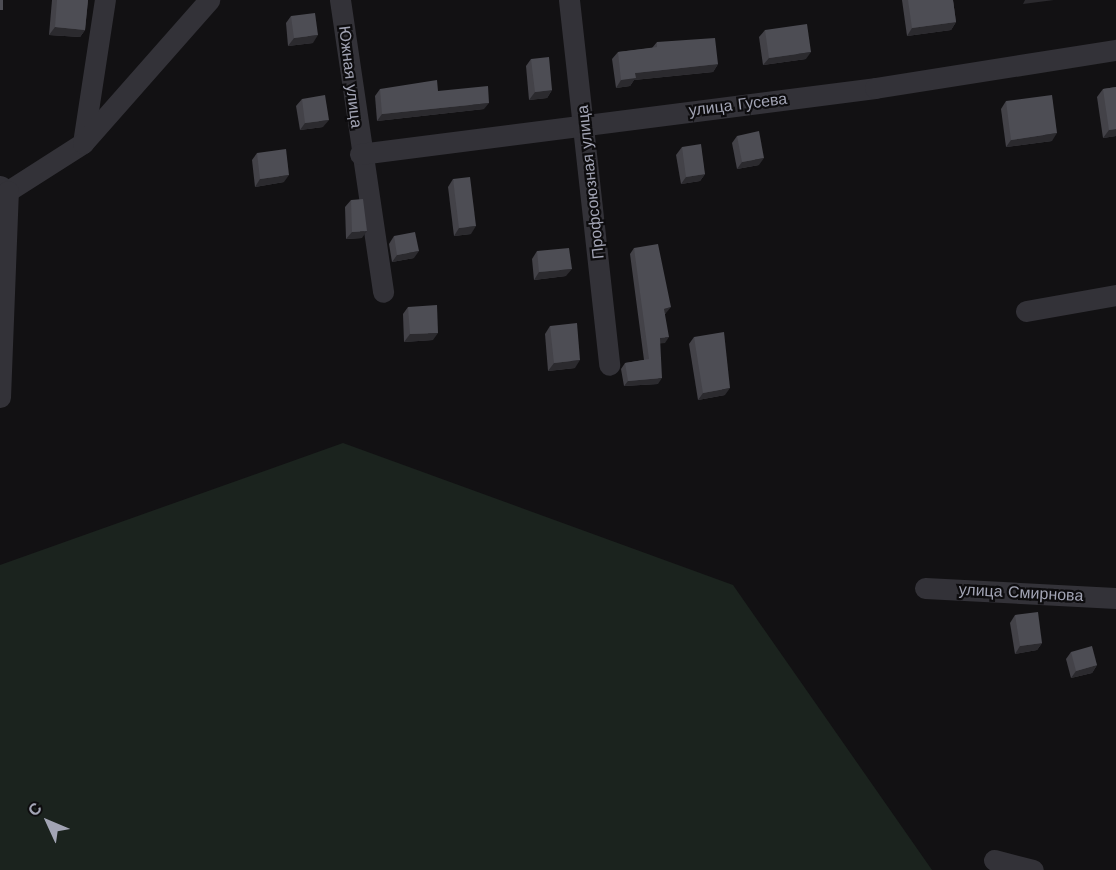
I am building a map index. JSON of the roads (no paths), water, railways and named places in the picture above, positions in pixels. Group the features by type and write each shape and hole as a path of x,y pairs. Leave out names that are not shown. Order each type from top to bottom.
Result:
{"street":[{"path":"83,143 105,0"},
{"path":"0,397 4,188 83,143 209,0"},
{"name":"Южная улица","path":"340,0 360,154 383,292"},
{"name":"Профсоюзная улица","path":"569,0 585,124 609,365"},
{"name":"улица Гусева","path":"360,154 875,88 1116,50"},
{"path":"1026,311 1116,295"},
{"name":"улица Смирнова","path":"925,588 1116,598"},
{"path":"994,860 1033,870"}]}
